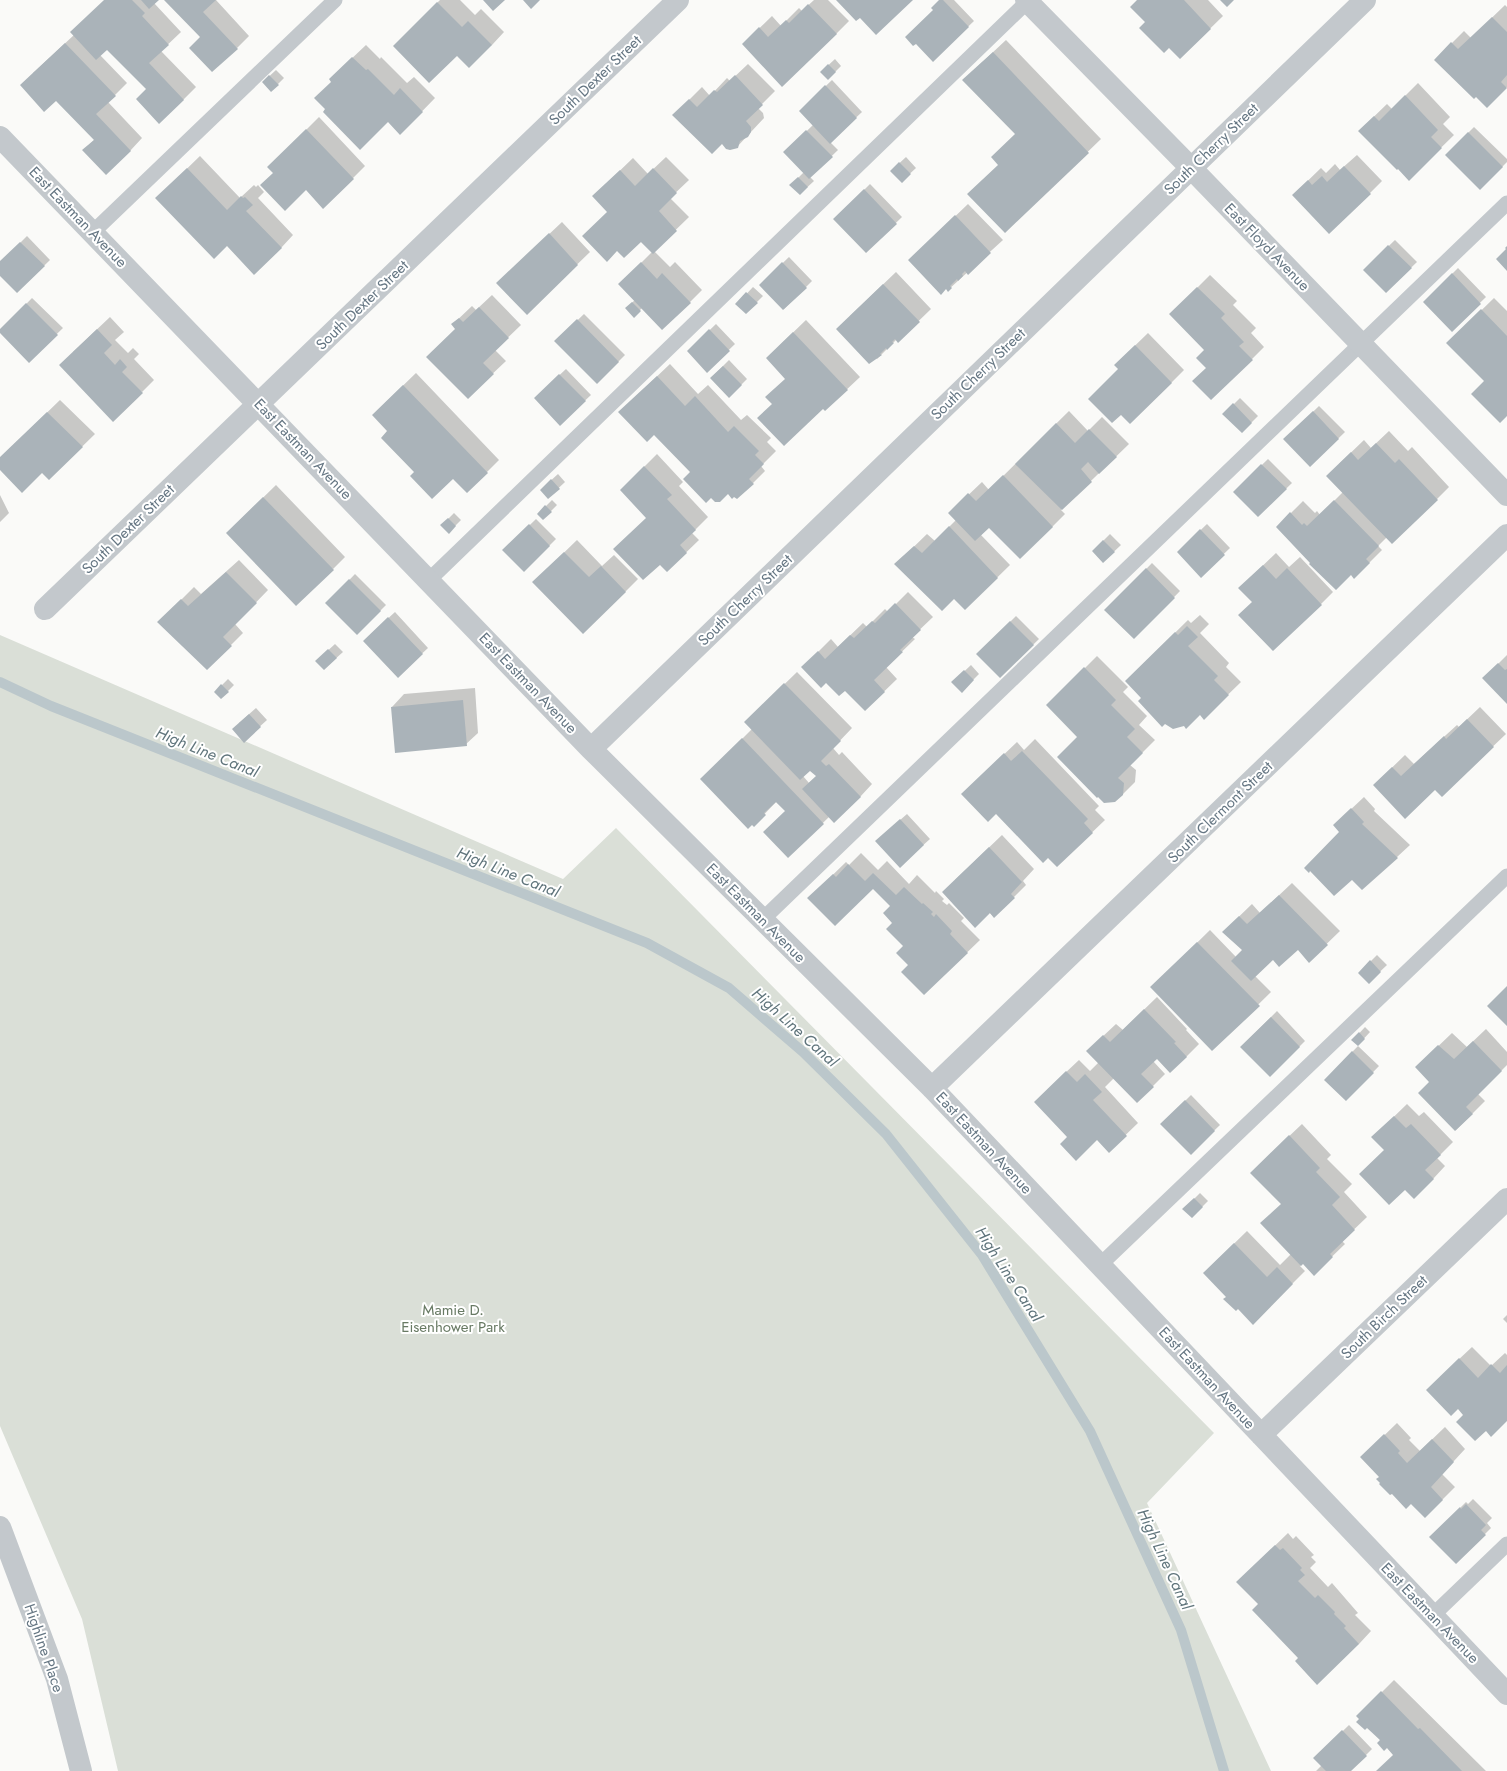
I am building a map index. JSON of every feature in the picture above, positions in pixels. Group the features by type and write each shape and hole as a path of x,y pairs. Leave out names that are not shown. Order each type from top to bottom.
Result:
{"street":[{"name":"South Dexter Street","path":"45,609 678,0"},
{"name":"East Floyd Avenue","path":"1027,0 1507,495"},
{"name":"South Cherry Street","path":"591,749 1365,0"},
{"name":"East Eastman Avenue","path":"0,137 259,403 591,749 932,1088 1507,1694"},
{"name":"South Clermont Street","path":"932,1088 1507,535"},
{"name":"South Birch Street","path":"1261,1436 1507,1199"},
{"name":"Highline Place","path":"0,1527 57,1679 81,1771"}],"lane":[{"path":"93,232 334,0"},
{"path":"428,580 1027,0"},
{"path":"763,919 1507,203"},
{"path":"1100,1265 1507,876"},
{"path":"1432,1616 1507,1544"}],"green space":[{"name":"Mamie D. Eisenhower Park","path":"0,635 563,879 616,828 1214,1433 1147,1503 1271,1771 118,1771 82,1619 0,1426"}],"building":[{"path":"104,0 132,0 145,13 142,16 169,45 149,63 184,100 159,124 136,99 146,89 107,50 96,60 70,32"},
{"path":"141,0 159,0 149,9"},
{"path":"164,0 216,0 203,12 238,49 212,72 189,48 200,37"},
{"path":"483,0 505,0 493,11"},
{"path":"523,0 540,0 531,9"},
{"path":"836,0 913,0 876,35 860,18 856,21"},
{"path":"939,0 943,0 969,27 933,62 916,44 913,46 905,37 933,10 931,8"},
{"path":"1137,0 1184,0 1211,29 1180,59 1169,48 1164,53 1139,28 1145,22 1130,7"},
{"path":"1220,0 1234,0 1227,7"},
{"path":"437,2 462,27 468,21 492,45 469,68 457,56 429,83 393,46"},
{"path":"808,4 837,34 782,87 742,44 759,27 768,37 786,20 789,23"},
{"path":"1492,17 1507,32 1507,75 1501,82 1507,88 1487,108 1476,97 1474,99 1434,60 1451,42 1458,49"},
{"path":"65,43 116,96 96,114 131,151 106,175 82,150 94,140 56,101 44,112 20,85"},
{"path":"993,52 1089,153 1005,233 967,194 998,165 991,157 1015,134 962,80"},
{"path":"352,57 366,70 368,69 394,95 400,88 423,112 400,135 388,122 360,150 323,112 325,109 314,98 331,82 329,79"},
{"path":"828,64 836,72 828,80 820,72"},
{"path":"269,75 279,85 271,92 262,82"},
{"path":"735,75 763,105 746,121 751,127 751,132 748,137 740,141 738,148 730,150 726,149 722,144 712,154 672,115 689,99 697,107 714,90 717,92"},
{"path":"825,85 857,118 830,144 799,111"},
{"path":"1405,95 1438,130 1431,137 1442,148 1409,181 1358,131 1374,116 1379,121"},
{"path":"306,129 354,179 323,209 306,190 285,211 260,185 273,173 267,167"},
{"path":"806,130 833,157 809,179 783,152"},
{"path":"1468,132 1503,167 1480,190 1445,155"},
{"path":"899,162 911,174 902,183 890,171"},
{"path":"1344,166 1371,194 1329,234 1292,195 1308,180 1312,185 1322,176 1327,182"},
{"path":"187,168 227,210 241,196 243,198 245,197 253,205 246,211 282,248 254,275 227,246 214,259 155,198"},
{"path":"653,168 677,193 659,211 677,231 653,254 641,242 624,258 617,251 607,262 582,236 607,212 592,196 620,170 635,186"},
{"path":"798,177 808,187 800,195 789,185"},
{"path":"864,189 897,224 866,253 833,219"},
{"path":"955,215 991,253 968,275 965,271 962,274 963,276 958,281 957,279 950,286 952,288 948,292 946,289 941,295 908,260"},
{"path":"549,233 578,265 527,315 496,283"},
{"path":"20,242 45,266 17,293 0,276 0,261"},
{"path":"1388,245 1412,268 1386,293 1363,270"},
{"path":"1507,246 1507,271 1496,259"},
{"path":"641,262 657,279 662,273 691,303 662,330 618,284"},
{"path":"782,262 807,288 783,310 759,285"},
{"path":"1452,273 1481,304 1452,332 1423,302"},
{"path":"883,284 920,322 898,343 895,339 892,342 894,343 887,350 886,348 880,354 882,355 869,364 836,329"},
{"path":"1197,287 1225,314 1221,318 1244,342 1239,346 1253,360 1211,400 1192,381 1206,368 1196,358 1204,350 1169,314"},
{"path":"746,292 758,303 746,314 735,304"},
{"path":"632,302 641,311 634,318 625,308"},
{"path":"26,303 58,335 29,363 0,333 0,329"},
{"path":"479,307 509,338 483,363 494,374 468,399 426,357 455,329 451,324 459,318 463,322"},
{"path":"1481,309 1507,336 1507,416 1500,423 1471,394 1484,381 1446,343"},
{"path":"577,319 619,362 597,384 554,341"},
{"path":"97,329 112,345 104,353 115,365 120,359 127,367 122,372 143,393 113,422 59,365"},
{"path":"709,329 730,351 707,373 687,351"},
{"path":"793,332 848,390 825,411 823,409 784,446 757,418 772,404 765,397 785,379 766,358"},
{"path":"1135,345 1172,383 1130,424 1121,415 1112,423 1088,399 1118,369 1114,365"},
{"path":"723,366 742,385 729,398 710,378"},
{"path":"559,374 586,401 560,426 534,398"},
{"path":"657,376 685,406 695,396 728,432 734,426 759,451 755,455 764,464 749,479 754,484 737,499 734,497 732,499 728,494 720,502 715,502 711,498 706,503 683,479 690,472 654,435 647,442 618,412"},
{"path":"403,385 488,473 467,493 453,479 432,499 410,476 414,472 381,438 387,431 372,415"},
{"path":"1233,403 1252,423 1242,433 1222,414"},
{"path":"1313,411 1339,439 1310,467 1283,439"},
{"path":"47,412 83,447 49,480 42,473 22,493 0,470 0,457"},
{"path":"1056,423 1075,443 1089,429 1117,457 1099,474 1088,462 1081,469 1092,482 1062,510 1015,464"},
{"path":"1376,443 1395,463 1399,459 1438,500 1392,544 1326,476 1351,452 1358,460"},
{"path":"1261,464 1287,489 1258,517 1233,492"},
{"path":"644,466 672,495 667,499 696,530 680,545 687,553 667,572 660,565 643,580 613,549 646,518 620,490"},
{"path":"1003,475 1053,527 1020,559 989,528 975,541 948,513 968,493 976,501"},
{"path":"551,479 560,489 548,499 540,490"},
{"path":"263,497 334,570 296,606 226,533"},
{"path":"1334,500 1379,546 1366,559 1370,563 1354,579 1351,575 1336,590 1309,564 1310,563 1276,527 1290,512 1302,525 1304,523 1307,526"},
{"path":"545,505 552,512 543,520 537,514"},
{"path":"448,518 456,526 449,534 440,525"},
{"path":"529,524 550,546 524,572 502,550"},
{"path":"949,526 998,578 965,610 954,599 942,611 894,564 914,546 922,553"},
{"path":"1200,529 1225,555 1201,578 1177,552"},
{"path":"1103,540 1115,552 1103,563 1092,551"},
{"path":"564,552 589,577 601,566 626,592 583,634 532,582"},
{"path":"1263,565 1276,579 1287,568 1322,605 1273,651 1238,615 1252,602 1238,588"},
{"path":"1146,568 1175,598 1134,639 1104,610"},
{"path":"226,572 257,603 223,637 232,646 207,670 157,622 181,599 188,606"},
{"path":"349,579 381,611 357,635 325,603"},
{"path":"895,603 921,630 900,650 903,652 874,680 885,692 865,711 845,691 839,696 826,683 821,688 801,667 818,651 825,659 850,635 854,638 872,621 875,623"},
{"path":"388,617 423,654 398,678 363,641"},
{"path":"1010,621 1034,645 1000,678 976,654"},
{"path":"1187,626 1198,637 1188,646 1218,676 1214,680 1229,695 1204,720 1200,715 1186,729 1184,726 1173,729 1165,724 1162,727 1138,701 1141,698 1125,681 1175,632 1178,635"},
{"path":"328,649 337,658 324,670 315,661"},
{"path":"1498,663 1505,670 1507,669 1507,704 1482,678"},
{"path":"1084,667 1116,700 1111,705 1135,729 1127,737 1143,753 1118,778 1124,783 1123,795 1115,802 1104,803 1098,797 1097,798 1057,757 1077,737 1046,705"},
{"path":"964,670 974,680 962,693 951,682"},
{"path":"784,683 841,741 821,761 826,766 829,764 861,797 834,823 802,789 816,776 810,771 800,780 744,722"},
{"path":"221,684 229,692 221,699 214,692"},
{"path":"463,700 467,746 395,753 391,707"},
{"path":"249,714 261,727 244,743 232,729"},
{"path":"1467,719 1494,747 1442,797 1435,790 1405,819 1373,785 1392,767 1401,776 1444,736 1446,739"},
{"path":"742,738 824,824 788,858 763,832 785,811 776,802 764,813 766,815 754,827 752,825 748,829 700,779"},
{"path":"1022,751 1088,819 1084,823 1093,833 1057,867 1048,858 1043,863 996,814 988,822 961,794 1004,753 1011,761"},
{"path":"1351,808 1364,822 1362,824 1398,858 1362,890 1352,880 1334,896 1310,871 1309,873 1304,868 1339,832 1333,825"},
{"path":"900,819 924,845 900,868 875,841"},
{"path":"989,847 1022,882 1011,894 1015,898 994,918 990,913 975,928 942,892"},
{"path":"848,864 865,881 873,873 896,895 904,887 933,912 931,914 934,917 936,914 952,931 950,934 968,953 924,995 901,972 908,965 896,953 903,946 886,929 892,923 883,913 890,906 873,889 835,926 807,898 833,874 836,877"},
{"path":"1279,895 1328,945 1309,963 1298,950 1279,967 1273,960 1251,981 1231,961 1242,950 1222,932 1239,916 1247,924"},
{"path":"1197,942 1260,1006 1212,1051 1150,987"},
{"path":"1370,960 1381,972 1369,984 1358,973"},
{"path":"1507,986 1507,1026 1487,1006"},
{"path":"1144,1009 1176,1042 1174,1043 1187,1057 1170,1073 1157,1059 1141,1074 1154,1087 1137,1103 1086,1051 1103,1035 1110,1042"},
{"path":"1271,1017 1300,1047 1270,1077 1240,1047"},
{"path":"1359,1032 1365,1039 1358,1046 1351,1040"},
{"path":"1473,1041 1502,1071 1466,1107 1473,1114 1455,1131 1418,1093 1429,1082 1415,1067 1438,1045 1454,1059"},
{"path":"1352,1051 1374,1073 1346,1101 1324,1080"},
{"path":"1066,1071 1077,1082 1085,1074 1102,1092 1093,1100 1127,1136 1109,1153 1097,1140 1076,1161 1060,1144 1067,1137 1034,1102"},
{"path":"1185,1100 1215,1131 1191,1155 1160,1124"},
{"path":"1394,1116 1406,1128 1411,1124 1441,1155 1425,1170 1434,1179 1414,1199 1405,1190 1389,1205 1359,1174 1384,1150 1371,1137"},
{"path":"1289,1135 1320,1168 1316,1172 1340,1197 1332,1205 1355,1230 1330,1254 1333,1257 1314,1276 1303,1264 1301,1266 1260,1223 1281,1204 1250,1173"},
{"path":"1194,1198 1203,1207 1192,1218 1182,1209"},
{"path":"1234,1243 1267,1277 1277,1267 1293,1284 1253,1325 1238,1309 1236,1311 1223,1299 1226,1297 1203,1273"},
{"path":"1459,1358 1478,1378 1491,1364 1500,1373 1507,1365 1507,1421 1491,1437 1486,1431 1475,1441 1456,1422 1463,1415 1458,1409 1451,1416 1426,1390"},
{"path":"1384,1434 1400,1451 1398,1453 1407,1463 1432,1439 1454,1462 1431,1487 1443,1500 1425,1518 1411,1504 1406,1509 1392,1494 1390,1495 1379,1484 1380,1483 1376,1479 1379,1477 1360,1457"},
{"path":"1466,1504 1486,1525 1481,1530 1486,1535 1456,1564 1429,1537 1460,1507 1461,1509"},
{"path":"1275,1545 1280,1550 1283,1548 1302,1568 1300,1570 1305,1575 1298,1581 1315,1598 1318,1595 1335,1612 1334,1614 1346,1626 1344,1628 1359,1644 1317,1685 1295,1661 1298,1658 1252,1610 1258,1604 1236,1582"},
{"path":"1381,1691 1462,1771 1376,1771 1393,1755 1387,1748 1384,1751 1377,1743 1380,1740 1367,1728 1365,1730 1356,1722 1359,1719 1356,1716"},
{"path":"1342,1730 1367,1756 1351,1771 1326,1771 1313,1758"}],"waterway":[{"name":"High Line Canal","path":"0,682 51,706 647,943 729,988 803,1052 886,1134 982,1255 1090,1431 1181,1630 1224,1771"}]}
